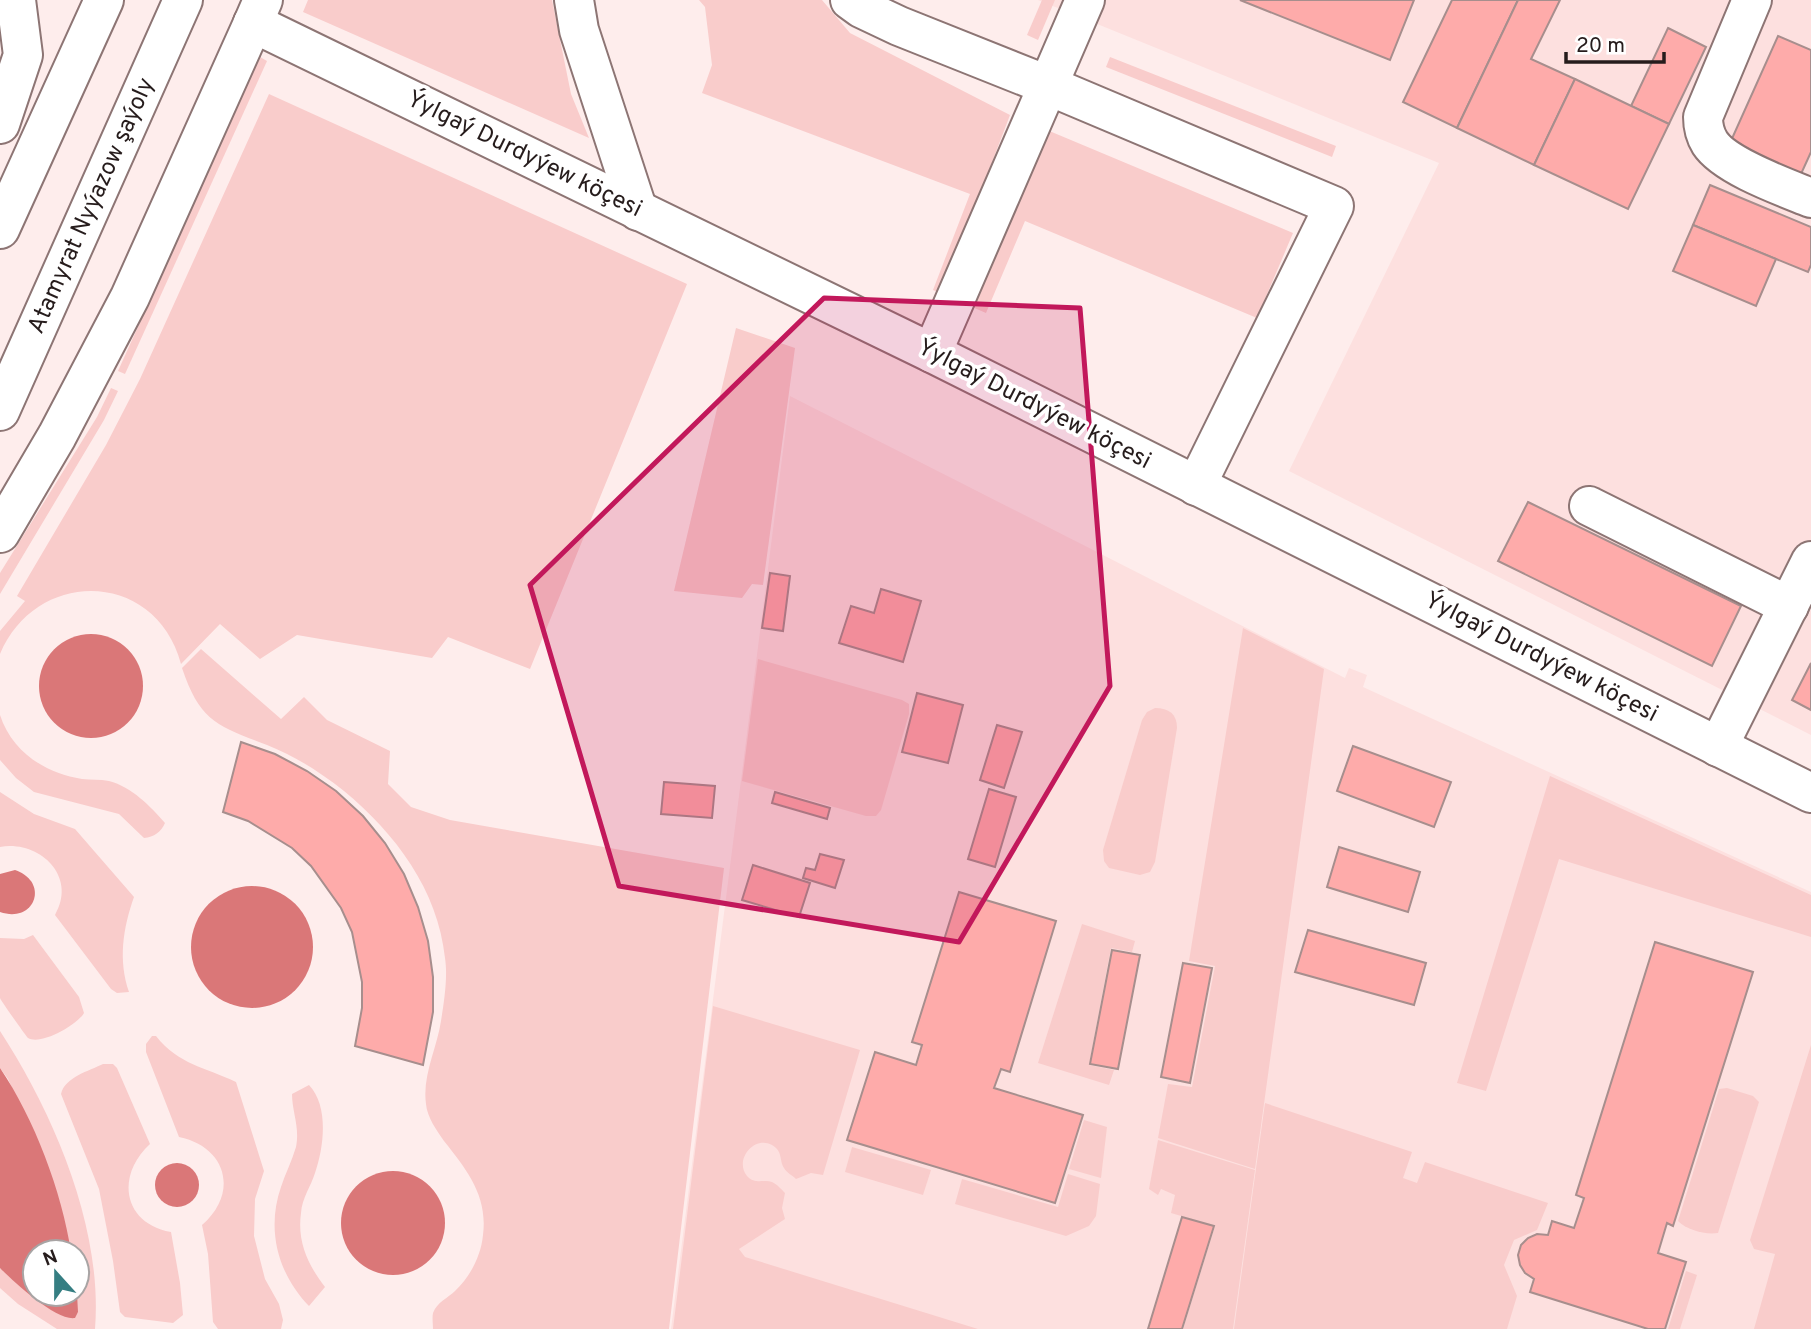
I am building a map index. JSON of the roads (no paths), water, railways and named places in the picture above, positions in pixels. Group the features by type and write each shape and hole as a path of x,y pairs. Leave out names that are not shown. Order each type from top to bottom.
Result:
{"main road":[{"path":"16,0 23,55"},
{"path":"0,124 23,55 35,0"},
{"path":"0,229 104,0"},
{"name":"Atamyrat Nyýazow şaýoly","path":"0,411 183,0"},
{"path":"574,0 579,30 638,211"},
{"path":"850,0 899,26 1334,206 1196,486"},
{"path":"932,353 1085,0"},
{"path":"1752,0 1703,117 1703,127 1710,144 1727,160 1811,198"},
{"path":"0,533 57,436 130,297 258,11"},
{"name":"Ýylgaý Durdyýew köçesi","path":"258,11 638,211 932,353 1811,793"},
{"path":"1589,506 1789,606"},
{"path":"1718,747 1811,561"}]}
